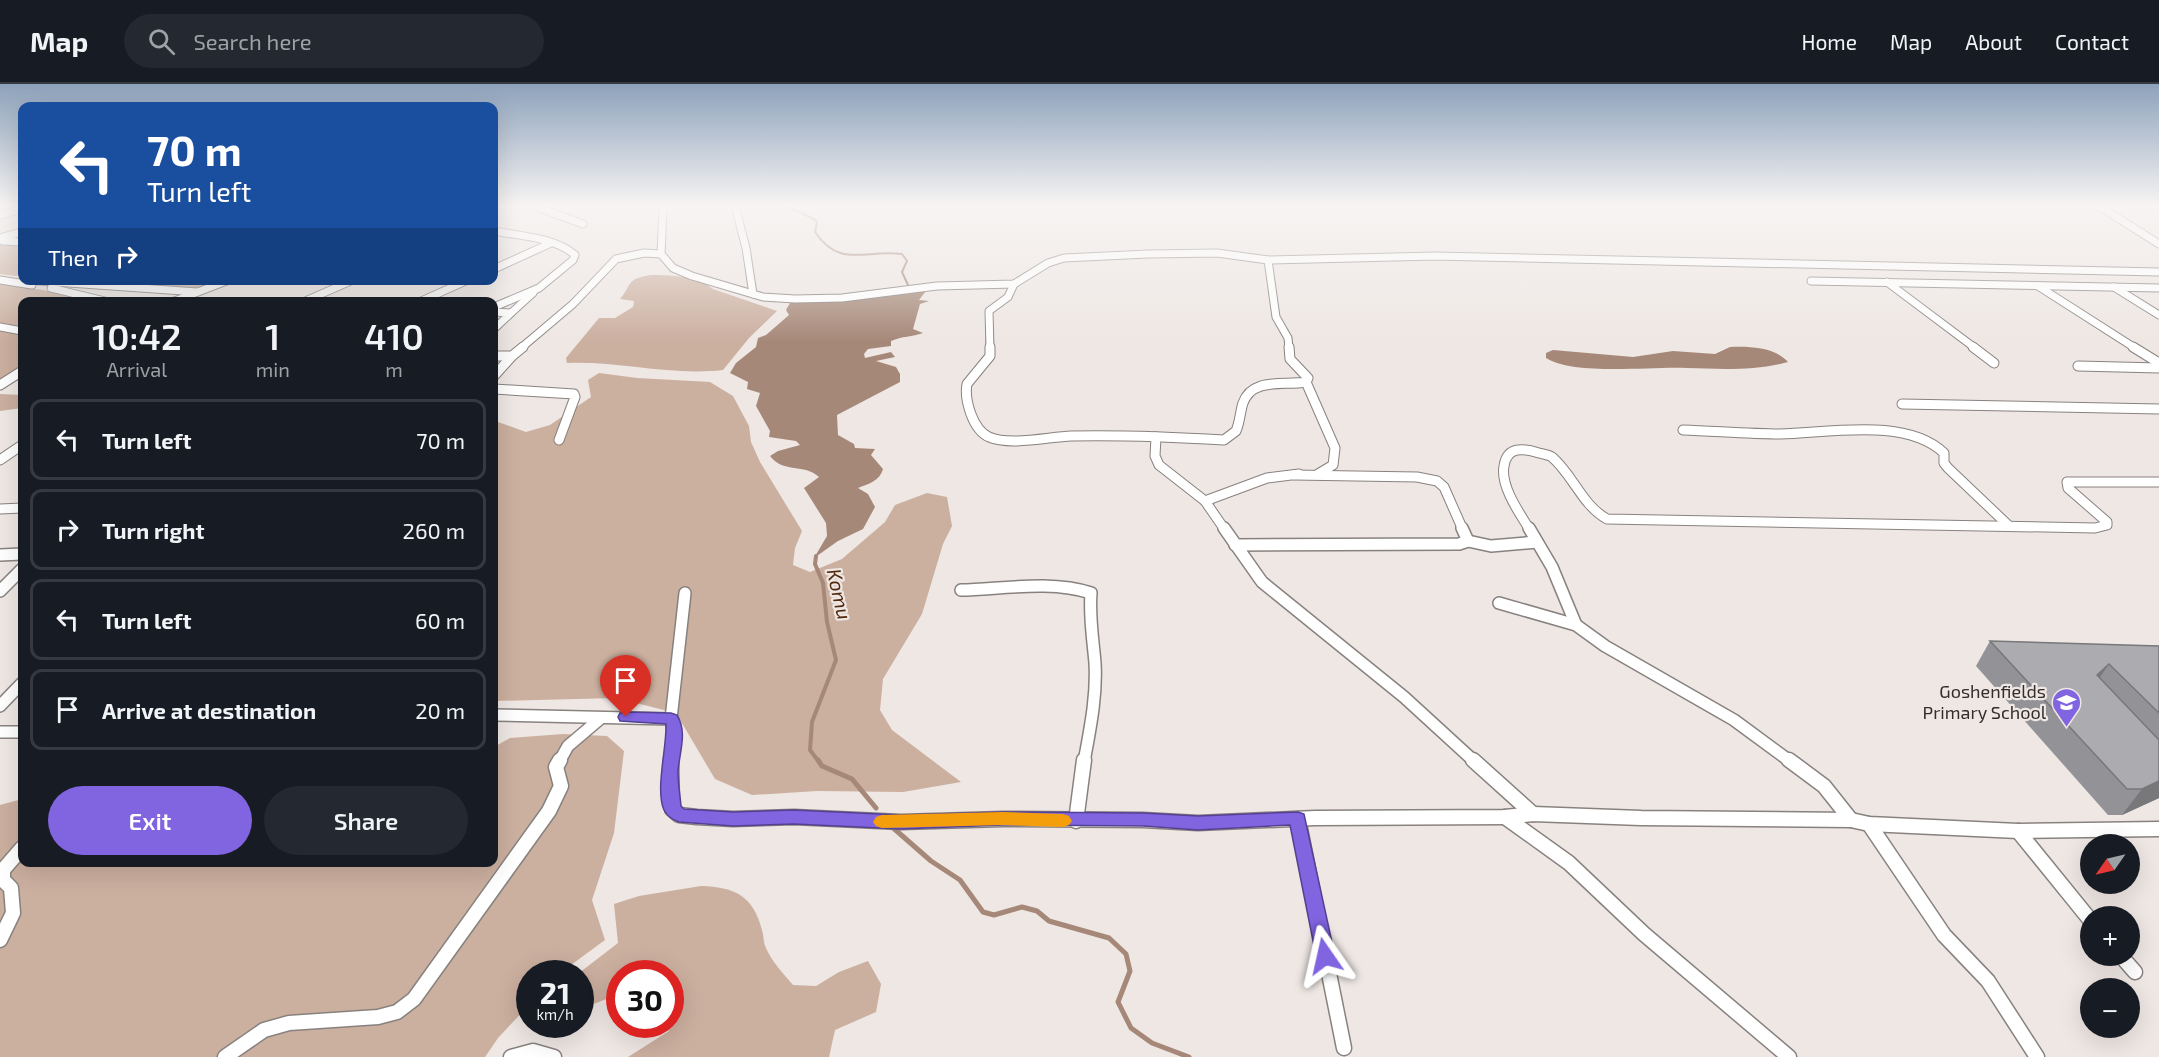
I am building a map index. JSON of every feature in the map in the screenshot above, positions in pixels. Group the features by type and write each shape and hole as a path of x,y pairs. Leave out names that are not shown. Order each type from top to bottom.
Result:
{"street":[{"path":"498,267 533,251"},
{"path":"498,325 573,260 575,255 571,251"},
{"path":"747,251 753,294"},
{"path":"498,372 512,356 573,304 616,259 644,253 661,254 673,268 753,294 785,299 842,298 908,289 1014,284 1048,263 1064,258 1137,254 1217,253 1268,260 1457,256 2159,272"},
{"path":"1205,501 1268,478 1326,471 1334,465 1335,448 1306,382 1308,378 1290,359 1288,338 1276,317 1268,260"},
{"path":"0,279 18,280"},
{"path":"0,279 18,282"},
{"path":"1811,280 2159,288"},
{"path":"1886,282 1994,363"},
{"path":"1014,284 1008,297 989,311 990,356 967,383 965,393 977,428 985,435 1010,440 1049,436 1224,440 1233,438 1238,433 1241,408 1246,395 1255,388 1306,382"},
{"path":"33,285 93,297"},
{"path":"96,285 196,292"},
{"path":"184,297 215,285"},
{"path":"314,297 342,285"},
{"path":"430,297 457,285"},
{"path":"2038,286 2159,365"},
{"path":"2114,287 2159,315"},
{"path":"498,305 539,288"},
{"path":"498,312 511,313"},
{"path":"0,327 18,330"},
{"path":"498,356 512,356"},
{"path":"2078,366 2159,365"},
{"path":"0,385 18,374"},
{"path":"498,388 573,394 575,397 559,440"},
{"path":"1902,404 2159,409"},
{"path":"1683,430 1738,434 1890,430 1909,432 1937,445 1944,453 1944,463 1948,468 2009,526"},
{"path":"1156,437 1155,456 1159,465 1205,501 1262,582 1404,697 1533,814"},
{"path":"0,460 18,448"},
{"path":"1576,625 1552,567 1510,496 1503,468 1508,454 1515,449 1526,449 1551,456 1596,513 1607,519 2102,526 2107,525 2105,519 2068,488 2067,482 2159,482"},
{"path":"1294,475 1417,477 1437,481 1444,487 1468,541"},
{"path":"0,509 18,508"},
{"path":"1235,545 1459,544 1468,541 1491,546 1537,542"},
{"path":"0,555 18,554"},
{"path":"0,591 18,573"},
{"path":"962,590 1053,588 1084,589 1091,593 1089,615 1095,664 1094,705 1080,780 1076,821"},
{"path":"685,594 671,719 674,725 674,750 670,770 672,809 679,815 733,819 794,817 901,822 1003,819 1143,820 1198,823 1298,819 1505,817 1533,814 1641,818 1851,820 1869,824 2018,831 2159,829"},
{"path":"1499,603 1576,625 1605,646 1734,720 1824,786 1851,820"},
{"path":"0,706 18,687"},
{"path":"498,715 671,719"},
{"path":"225,1057 264,1030 289,1023 378,1017 396,1012 414,999 549,811 561,786 556,767 568,746 601,718"},
{"path":"0,732 18,732"},
{"path":"1505,817 1569,863 1644,934 1790,1057"},
{"path":"1298,819 1344,1048"},
{"path":"1869,824 1944,935 1988,981 2037,1057"},
{"path":"2018,831 2080,907"},
{"path":"0,940 13,913 11,888 3,880 2,872 18,853"},
{"path":"2130,966 2136,972"},
{"path":"511,1057 520,1052 539,1050 554,1057"}],"shaded area":[{"path":"0,251 18,251 18,275 0,274"},
{"path":"651,275 675,276 699,281 713,289 777,311 749,338 723,370 684,371 567,363 566,358 599,318 615,318 633,307 634,301 620,299 633,280"},
{"path":"0,283 84,297 18,297 18,370 0,380"},
{"path":"156,285 206,285 193,289"},
{"path":"929,287 919,300 929,301 920,304 913,329 923,333 891,341 891,346 868,349 864,354 865,358 891,352 895,357 876,361 896,367 900,374 900,382 837,415 838,435 854,444 855,448 875,449 871,455 883,469 873,482 858,488 868,494 875,507 863,529 838,541 814,558 827,536 826,523 804,488 819,477 807,470 781,465 770,456 778,451 800,445 796,441 769,437 770,431 756,406 760,393 747,389 748,382 730,373 736,363 756,347 758,338 766,335 789,315 786,310 790,303"},
{"path":"1730,347 1769,350 1788,362 1738,369 1594,369 1559,364 1546,358 1546,353 1553,350 1633,357 1673,351 1715,354"},
{"path":"599,373 637,378 710,382 733,396 749,426 751,442 760,462 802,531 795,548 793,565 810,572 842,559 885,522 895,505 927,493 947,497 952,526 943,544 922,614 883,679 880,710 892,730 961,782 903,792 817,791 752,795 715,779 676,713 616,698 498,701 498,422 526,432 550,425 591,397 588,380"},
{"path":"0,394 18,395 18,409 0,411"},
{"path":"563,734 607,736 624,751 614,833 592,900 605,940 578,960 516,960 516,1019 498,1038 485,1057 0,1057 0,805 18,800 18,867 498,867 498,745 510,738"},
{"path":"701,886 732,891 740,895 753,908 763,932 768,953 793,985 816,986 839,972 868,961 881,984 876,1012 835,1030 829,1057 628,1057 658,1038 684,1038 684,960 606,960 606,999 594,1004 594,961 618,943 614,904 639,896"}],"building":[{"path":"1990,641 2159,646 2159,713 2109,664 2097,675 2159,740 2159,781 2142,789 2127,789"}],"waterway":[{"name":"Komu","path":"838,251 854,255 902,254 907,261 902,272 908,285"},
{"name":"Komu","path":"816,556 815,564 823,583 827,622 836,660 812,722 810,750 819,762"},
{"name":"Komu","path":"818,760 822,766 852,779 876,808"},
{"name":"Komu","path":"891,826 931,861 960,880 983,912 994,915 1022,907 1037,911 1049,921 1109,938 1126,954 1130,971 1118,1002 1131,1028 1152,1043 1189,1057"}],"slow traffic":[{"path":"882,822 1003,819 1063,821"}],"place":[{"name":"Goshenfields Primary School","path":"2067,728"}],"route":[{"path":"626,717 671,719 674,725 674,750 670,770 672,809 679,815 733,819 794,817 901,822 1003,819 1143,820 1198,823 1298,819 1325,956"}]}
